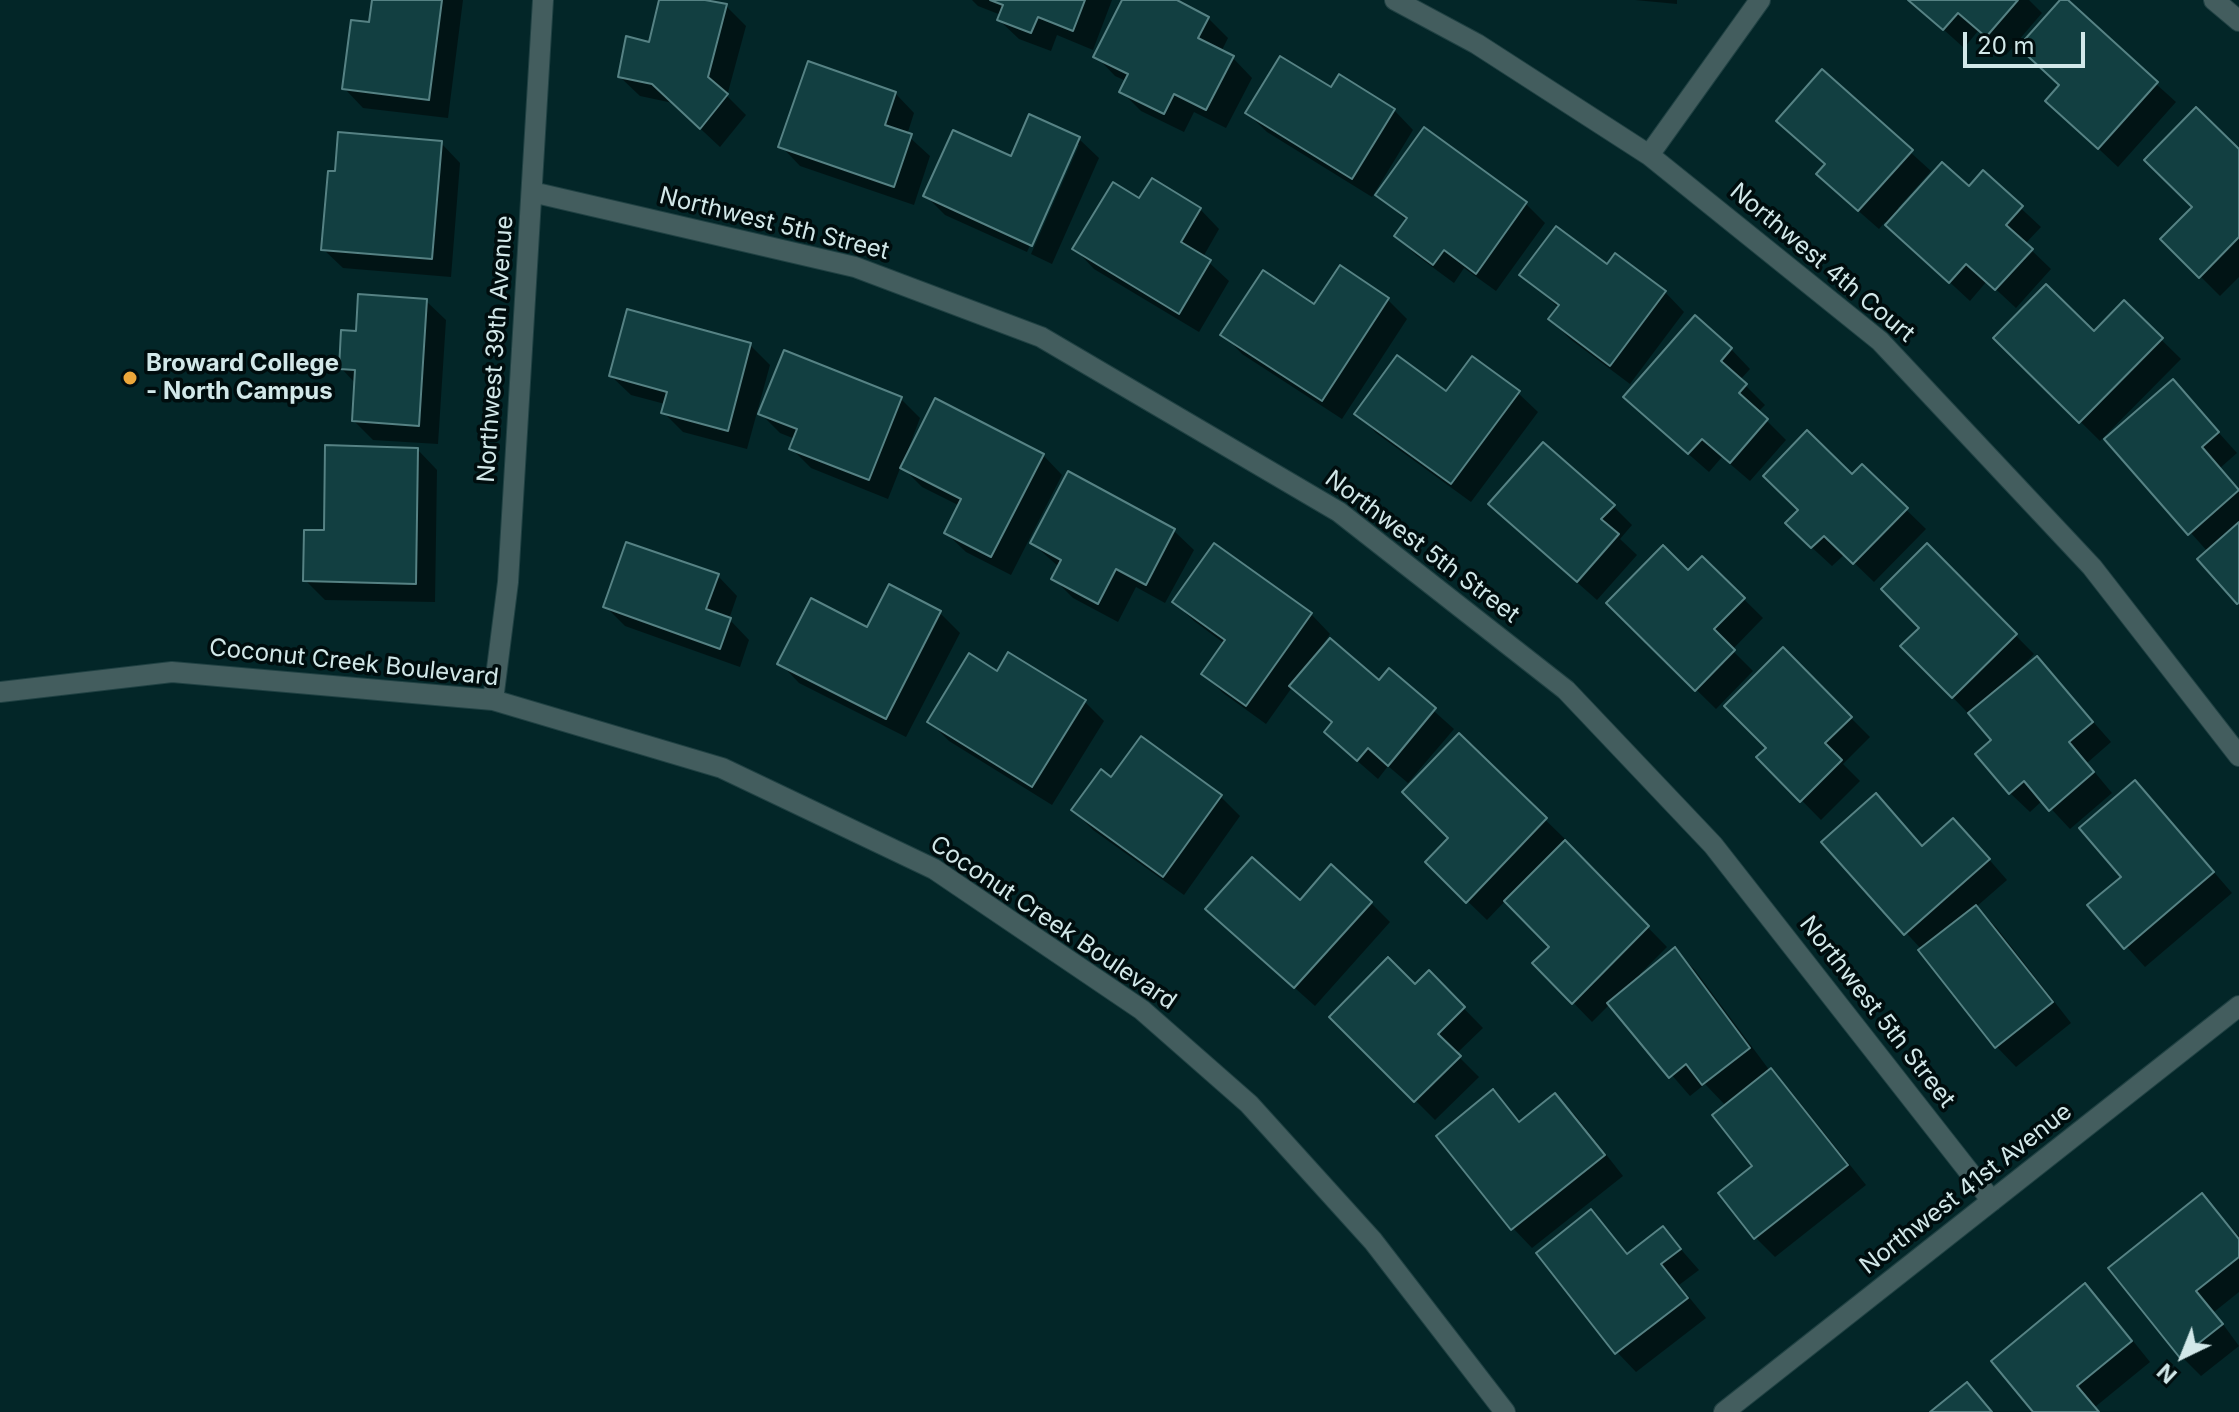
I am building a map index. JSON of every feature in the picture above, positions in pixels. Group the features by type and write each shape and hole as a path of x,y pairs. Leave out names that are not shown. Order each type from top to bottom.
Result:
{"street":[{"name":"Northwest 39th Avenue","path":"493,700 508,582 543,0"},
{"name":"Northwest 4th Court","path":"1395,0 1477,44 1649,155 1880,341 2092,567 2239,756"},
{"path":"1649,155 1760,0"},
{"path":"2214,0 2239,21"},
{"name":"Northwest 5th Street","path":"532,192 855,267 1041,337 1339,512 1566,690 1713,845 1992,1201"},
{"name":"Coconut Creek Boulevard","path":"0,692 172,672 493,700 722,768 934,869 1142,1010 1249,1104 1373,1241 1505,1412"},
{"name":"Northwest 41st Avenue","path":"1724,1412 2239,1006"}],"building":[{"path":"372,0 442,0 429,100 342,89 351,20 369,22"},
{"path":"659,0 705,0 727,4 708,77 728,94 700,129 652,84 618,77 626,36 649,42"},
{"path":"990,0 1085,0 1073,31 1038,17 1031,33 997,20 1003,5"},
{"path":"1122,0 1177,0 1209,17 1198,38 1234,56 1206,110 1174,94 1164,114 1119,92 1128,74 1093,57"},
{"path":"1908,0 2018,0 1986,37 1958,13 1943,30"},
{"path":"2060,0 2068,0 2158,82 2098,149 2045,101 2059,85 2018,47"},
{"path":"1280,56 1331,87 1339,74 1395,109 1352,179 1245,113"},
{"path":"808,61 896,92 885,125 912,134 894,187 778,147"},
{"path":"1822,69 1913,150 1858,211 1816,174 1825,164 1776,121"},
{"path":"2196,107 2239,149 2239,237 2199,278 2160,239 2192,207 2144,160"},
{"path":"1029,114 1080,137 1032,246 923,196 953,130 1011,156"},
{"path":"1424,127 1527,202 1476,274 1444,250 1433,265 1394,236 1407,218 1375,195"},
{"path":"338,132 442,141 432,259 321,250 328,171 335,171"},
{"path":"1942,162 1969,186 1983,170 2023,206 2006,225 2033,249 1995,290 1966,264 1949,283 1885,225"},
{"path":"1152,178 1201,208 1181,242 1211,260 1179,314 1072,249 1113,182 1139,198"},
{"path":"1556,226 1607,264 1615,253 1666,291 1610,366 1548,319 1559,305 1519,275"},
{"path":"1340,265 1389,298 1322,401 1220,335 1263,270 1314,304"},
{"path":"2046,284 2094,331 2124,300 2163,338 2079,423 1993,338"},
{"path":"358,294 427,299 419,426 352,421 355,370 339,369 341,330 356,331"},
{"path":"627,309 751,343 728,431 661,413 667,392 609,376"},
{"path":"1695,315 1732,348 1721,361 1747,384 1739,393 1768,419 1730,463 1702,439 1688,454 1623,397"},
{"path":"784,350 902,397 869,480 789,449 797,429 758,414"},
{"path":"1397,355 1446,391 1472,356 1520,391 1451,484 1354,414"},
{"path":"2173,379 2219,432 2202,447 2239,490 2188,535 2104,439"},
{"path":"935,398 1044,454 991,557 944,533 961,499 900,468"},
{"path":"1807,430 1852,474 1862,464 1908,508 1853,564 1824,536 1811,548 1785,523 1798,510 1763,476"},
{"path":"1543,442 1615,505 1601,519 1619,534 1577,582 1488,504"},
{"path":"325,445 418,448 416,584 303,581 304,530 324,530"},
{"path":"1068,471 1175,529 1146,585 1116,569 1098,604 1051,579 1061,560 1030,543"},
{"path":"2239,522 2239,603 2237,604 2197,559"},
{"path":"626,542 719,574 706,609 731,618 720,649 603,607"},
{"path":"1214,543 1312,613 1246,706 1201,674 1225,640 1172,602"},
{"path":"1927,543 2017,634 1952,698 1900,646 1919,628 1881,589"},
{"path":"1663,545 1688,570 1702,556 1745,598 1714,629 1735,650 1695,691 1606,603"},
{"path":"889,584 941,611 886,719 777,664 811,598 867,627"},
{"path":"1330,638 1379,680 1389,668 1436,708 1388,766 1368,748 1357,761 1324,732 1332,722 1289,686"},
{"path":"1783,647 1852,717 1825,743 1842,760 1800,802 1756,757 1766,748 1724,706"},
{"path":"1008,652 1086,700 1032,787 927,722 969,653 997,671"},
{"path":"2037,656 2093,722 2069,742 2094,772 2049,811 2024,781 2009,794 1975,754 1991,740 1968,713"},
{"path":"1459,733 1547,818 1466,903 1425,862 1448,838 1402,792"},
{"path":"1141,736 1222,795 1163,877 1071,810 1101,769 1111,777"},
{"path":"2135,780 2214,872 2124,949 2087,905 2121,877 2079,828"},
{"path":"1876,793 1922,846 1953,818 1990,859 1904,935 1821,842"},
{"path":"1565,840 1649,926 1572,1004 1532,963 1549,947 1504,901"},
{"path":"1252,857 1300,900 1331,864 1372,902 1294,988 1205,909"},
{"path":"1976,905 2053,1002 1995,1048 1918,950"},
{"path":"1675,947 1750,1048 1702,1085 1686,1064 1669,1078 1607,1003"},
{"path":"1388,957 1415,984 1429,970 1465,1007 1438,1034 1461,1056 1414,1102 1329,1017"},
{"path":"1771,1068 1848,1165 1754,1239 1718,1193 1752,1166 1712,1115"},
{"path":"1493,1089 1519,1122 1555,1093 1605,1155 1511,1230 1436,1136"},
{"path":"2202,1193 2239,1239 2239,1257 2196,1291 2223,1324 2180,1358 2108,1268"},
{"path":"1591,1209 1627,1254 1663,1226 1681,1249 1661,1264 1688,1298 1615,1354 1536,1253"},
{"path":"2085,1283 2132,1341 2077,1386 2099,1412 2033,1412 1991,1361"},
{"path":"1967,1382 1992,1412 1930,1412"}],"place":[{"name":"Broward College - North Campus","path":"130,378"}]}
